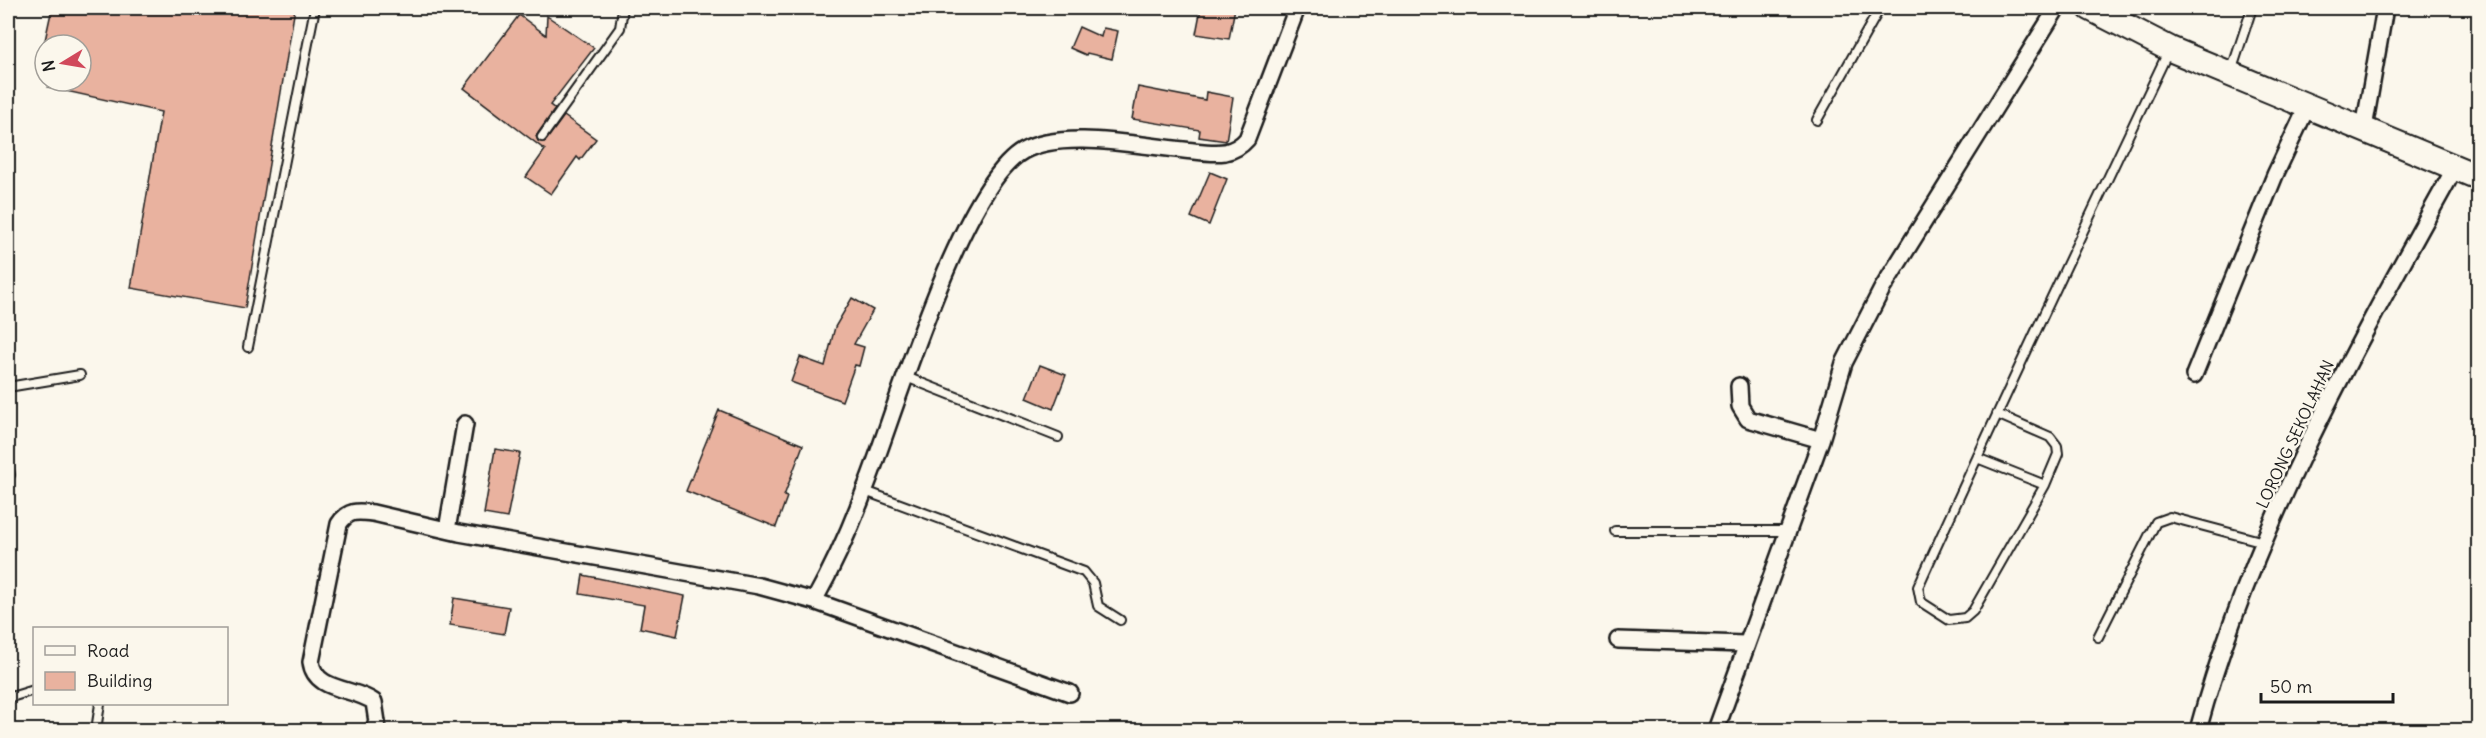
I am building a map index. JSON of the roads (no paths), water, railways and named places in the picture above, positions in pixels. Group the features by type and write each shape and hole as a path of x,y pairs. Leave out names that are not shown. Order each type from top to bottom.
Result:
{"highway":[{"path":"2090,8 2170,49 2478,177"}],"street":[{"path":"814,601 865,491 950,260 988,187 1009,161 1024,150 1059,142 1086,141 1215,153 1241,146 1247,138 1297,8"},
{"path":"1716,730 1786,531 1821,440 1844,363 1882,289 2057,8"},
{"path":"2364,128 2385,8"},
{"path":"2194,375 2275,175 2307,105"},
{"name":"LORONG SEKOLAHAN","path":"2198,730 2232,623 2264,542 2354,349 2456,166"},
{"path":"1739,386 1740,406 1748,419 1821,440"},
{"path":"447,530 465,424"},
{"path":"374,730 377,722 374,702 366,696 322,682 313,672 311,662 339,524 345,516 358,511 447,530 759,586 814,601 1070,693"},
{"path":"1618,640 1746,644"}],"lane":[{"path":"248,347 315,8"},
{"path":"542,137 620,28 623,8"},
{"path":"1817,120 1880,8"},
{"path":"2230,73 2252,8"},
{"path":"1997,414 2054,441 2058,454 2045,485 1973,611 1965,618 1949,620 1921,602 1918,588 1997,414 2170,49"},
{"path":"8,387 80,375"},
{"path":"906,377 1058,437"},
{"path":"1977,458 2045,485"},
{"path":"8,465 10,475"},
{"path":"865,491 1084,572 1093,583 1098,606 1120,620"},
{"path":"2098,637 2156,522 2170,517 2264,542"},
{"path":"1615,531 1786,531"},
{"path":"8,698 33,690"},
{"path":"96,730 100,705"}]}
